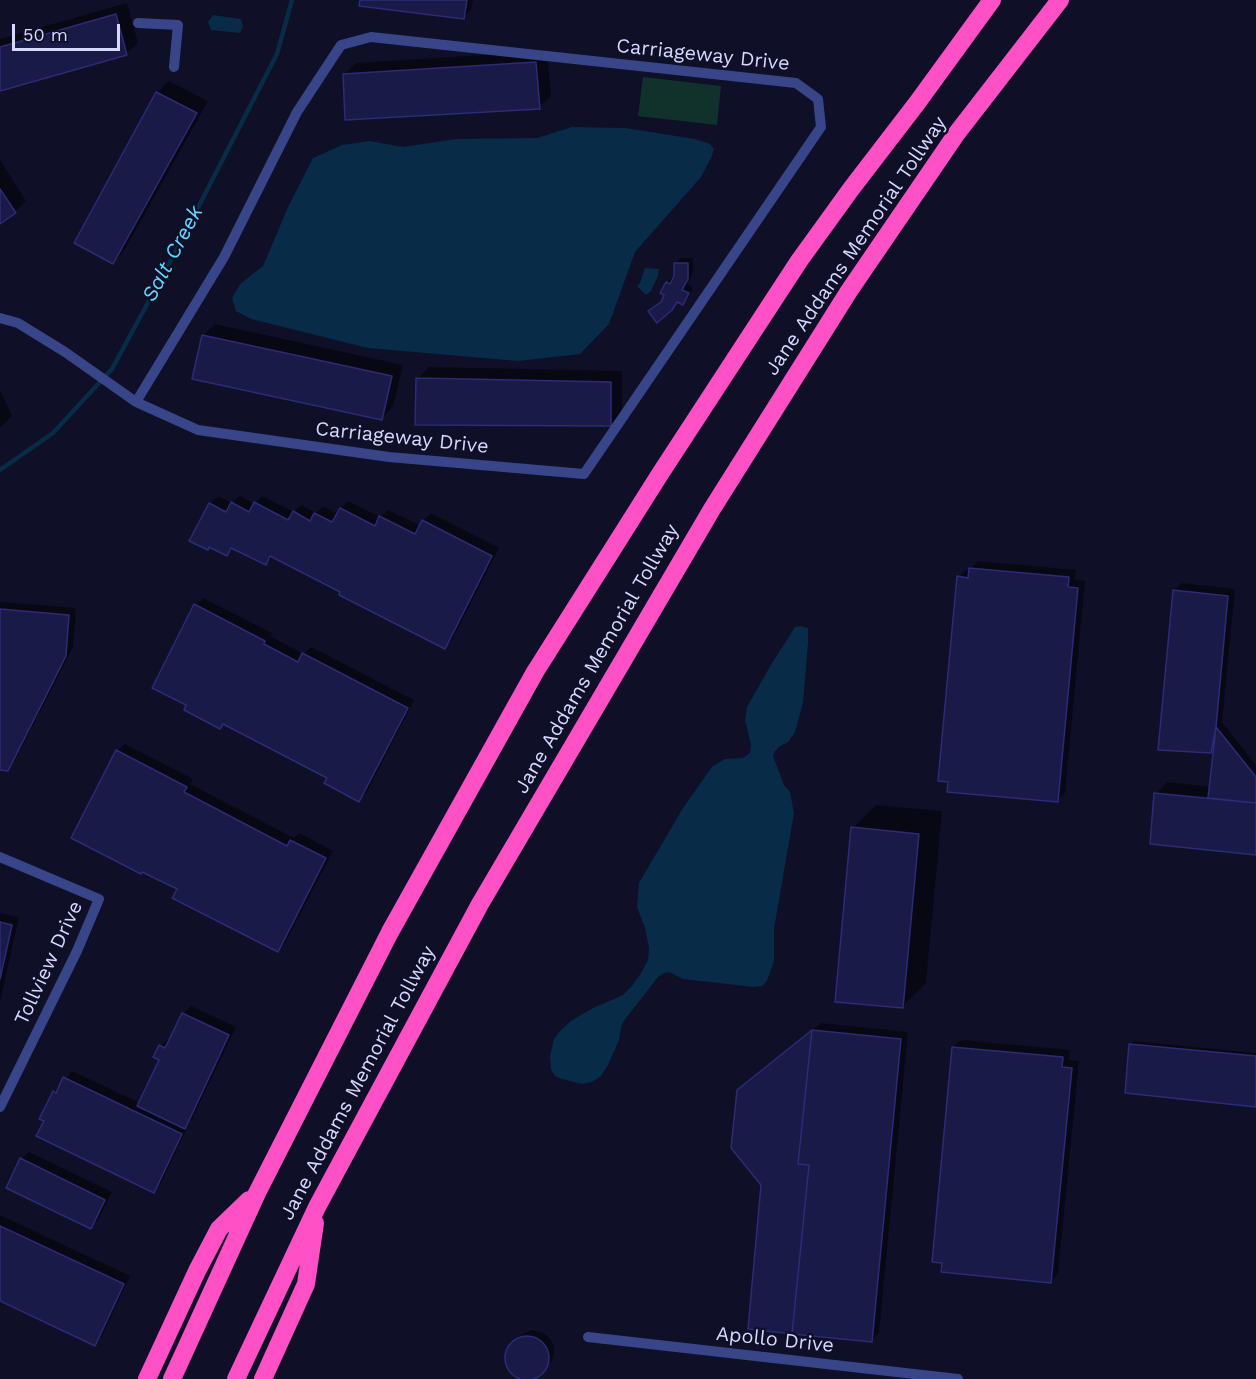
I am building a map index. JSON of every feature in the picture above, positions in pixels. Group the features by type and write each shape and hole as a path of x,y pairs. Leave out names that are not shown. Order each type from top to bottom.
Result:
{"highway":[{"name":"Jane Addams Memorial Tollway","path":"172,1379 257,1193 390,932 535,672 660,474 799,261 850,189 917,103 992,0"},
{"name":"Jane Addams Memorial Tollway","path":"236,1379 317,1207 480,904 712,509 875,252 957,133 1060,0"},
{"path":"147,1379 197,1271 219,1230 257,1193"},
{"path":"263,1379 306,1284 317,1207"}],"street":[{"path":"138,22 178,25 174,67"},
{"name":"Carriageway Drive","path":"0,318 18,323 65,352 136,402 198,430 389,457 584,474 821,127 818,99 796,83 371,37 341,45 297,112 224,257 136,402"},
{"name":"Tollview Drive","path":"0,857 99,899 77,951 0,1107"},
{"name":"Apollo Drive","path":"588,1337 958,1379"}],"green space":[{"path":"643,77 721,86 717,125 638,116"}],"water":[{"path":"213,15 241,19 243,26 240,33 211,30 208,22"},
{"path":"572,127 625,128 695,139 710,144 714,149 701,177 635,252 609,324 580,354 518,361 368,348 251,319 236,311 232,298 240,284 263,266 288,207 313,158 342,145 370,141 403,147 456,139 537,138"},
{"path":"645,268 659,269 651,291 646,295 637,286"},
{"path":"795,627 808,628 803,703 795,732 788,742 774,752 773,756 784,785 790,792 794,813 774,929 774,961 767,981 762,986 754,987 683,979 669,972 664,973 658,977 623,1022 619,1040 601,1076 592,1082 582,1084 555,1076 551,1069 550,1056 554,1039 561,1030 593,1008 623,995 641,973 648,960 649,948 637,907 639,883 683,808 712,767 725,759 743,758 750,753 751,745 745,720 747,707"}],"building":[{"path":"360,0 467,0 464,19 359,6"},
{"path":"116,14 127,55 0,91 0,47"},
{"path":"536,62 540,109 345,120 343,74"},
{"path":"156,92 197,113 113,264 74,243"},
{"path":"0,189 16,213 0,224"},
{"path":"674,263 688,263 688,279 682,290 689,293 683,305 677,302 672,310 657,323 648,311 661,302 664,295 660,293 666,282 670,284 674,276"},
{"path":"202,335 392,376 382,420 192,379"},
{"path":"416,378 611,382 611,426 415,425"},
{"path":"231,502 249,512 254,502 288,520 293,511 310,521 314,513 332,522 340,508 375,526 379,516 415,534 422,520 492,556 445,649 339,595 340,592 270,556 266,565 231,548 227,556 189,541 209,503 226,512"},
{"path":"969,568 1069,577 1068,587 1078,588 1058,802 947,792 948,782 938,781 957,576 968,578"},
{"path":"1173,590 1228,596 1216,727 1211,753 1158,750"},
{"path":"194,604 265,641 264,644 298,662 302,653 408,708 359,802 324,783 327,778 223,724 220,729 184,710 186,705 152,688"},
{"path":"0,609 69,615 66,656 8,771 0,770"},
{"path":"1216,727 1256,777 1256,803 1208,798"},
{"path":"116,750 187,787 184,792 287,846 290,840 326,858 278,952 172,898 177,889 142,872 141,874 71,838"},
{"path":"1154,793 1256,803 1256,855 1150,844"},
{"path":"851,827 919,834 903,1008 835,1002"},
{"path":"0,922 12,925 0,979"},
{"path":"182,1013 229,1035 185,1129 137,1106 159,1060 153,1057 159,1045 165,1048"},
{"path":"812,1030 798,1164 809,1165 792,1334 748,1329 761,1185 731,1148 737,1090"},
{"path":"812,1030 901,1039 872,1342 792,1334 809,1165 798,1164"},
{"path":"1129,1044 1256,1056 1256,1107 1125,1093"},
{"path":"952,1047 1063,1057 1062,1067 1072,1068 1051,1283 941,1272 942,1263 932,1262"},
{"path":"63,1077 182,1134 154,1193 36,1136 44,1121 39,1119 53,1091 56,1093"},
{"path":"20,1158 105,1200 91,1229 6,1188"},
{"path":"0,1226 124,1284 95,1346 0,1301"},
{"path":"527,1336 536,1337 543,1342 548,1349 548,1367 543,1374 536,1379 527,1380 518,1379 511,1374 506,1367 505,1358 506,1349 511,1342 518,1337"}],"waterway":[{"name":"Salt Creek","path":"0,470 53,433 112,369 277,54 292,0"}]}
